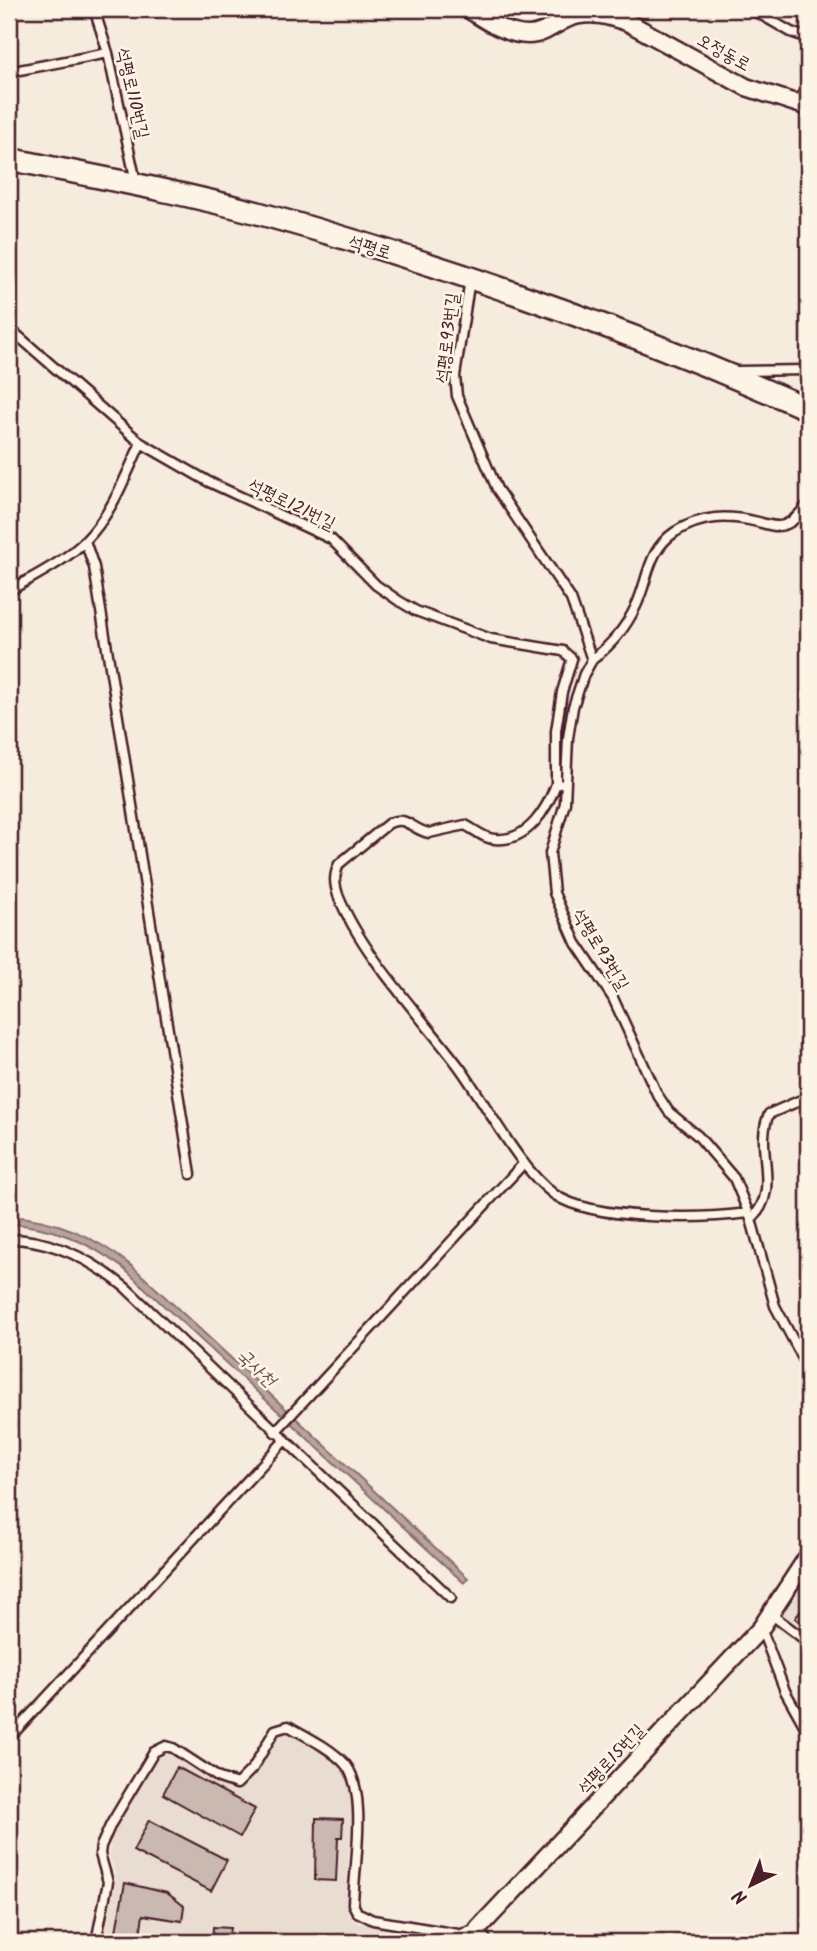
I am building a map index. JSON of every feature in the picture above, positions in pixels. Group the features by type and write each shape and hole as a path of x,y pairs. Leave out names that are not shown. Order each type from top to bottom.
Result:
{"street":[{"name":"오정동로","path":"468,9 490,23 528,35 542,33 570,17 592,14 610,16 746,87 804,104"},
{"name":"석평로","path":"9,159 255,213 470,279 722,370 808,409"},
{"name":"석평로15번길","path":"483,1936 761,1628 772,1615 808,1556"}],"lane":[{"name":"석평로110번길","path":"94,9 108,53 137,186"},
{"path":"751,9 791,32 808,38"},
{"path":"9,72 108,53"},
{"path":"804,104 808,83"},
{"name":"석평로93번길","path":"470,279 455,376 457,396 497,489 571,599 592,660"},
{"name":"석평로121번길","path":"9,328 141,443 200,478 331,539 376,585 416,611 491,639 563,651 572,659 569,673"},
{"name":"석평로","path":"722,370 808,370"},
{"path":"9,591 85,541 112,506 141,443"},
{"name":"석평로93번길","path":"808,504 792,522 781,527 721,516 704,519 677,531 657,546 650,558 646,584 624,629 592,660 584,674 568,738 567,785 550,853 550,875 561,914 613,998 657,1094 668,1112 716,1155 734,1178 749,1216 775,1306 808,1368"},
{"path":"85,541 94,567 191,1174"},
{"path":"584,674 569,673 562,692 556,732 556,784 542,816 511,836 492,839 465,825 429,833 398,819 348,855 334,874 339,897 365,942 480,1097 524,1163 556,1195 590,1209 609,1213 749,1216 765,1200 768,1186 763,1127 769,1114 808,1097"},
{"path":"556,784 567,785"},
{"path":"277,1430 524,1163"},
{"path":"9,1239 44,1244 67,1252 111,1275 451,1598"},
{"path":"9,1738 284,1441"},
{"path":"772,1615 808,1642"},
{"path":"761,1628 785,1690 808,1732"},
{"path":"96,1942 108,1882 100,1854 101,1846 154,1752 166,1746 173,1748 219,1778 237,1784 253,1768 275,1730 288,1726 337,1757 354,1782 358,1810 353,1904 357,1912 373,1920 458,1934"},
{"name":"석평로15번길","path":"435,1942 458,1934 483,1936"}],"shaded area":[{"path":"9,1216 44,1221 75,1231 133,1267 468,1578 464,1583 123,1268 97,1250 69,1237 40,1228 9,1224"},
{"path":"808,1567 808,1653 772,1624"},
{"path":"281,1731 294,1734 333,1760 348,1779 353,1805 347,1878 349,1916 358,1923 422,1934 424,1940 104,1942 115,1883 115,1872 109,1856 111,1838 159,1752 170,1753 233,1789 239,1789 254,1777"}],"building":[{"path":"808,1602 808,1629 795,1618"},
{"path":"177,1767 255,1809 240,1837 163,1794"},
{"path":"316,1818 343,1819 342,1837 338,1837 336,1881 315,1880"},
{"path":"149,1820 227,1860 211,1891 133,1851"},
{"path":"125,1883 167,1893 184,1906 182,1921 143,1915 139,1942 114,1942"},
{"path":"213,1927 230,1928 228,1942 212,1942"}],"water label":[{"name":"국사천","path":"257,1367"}]}
